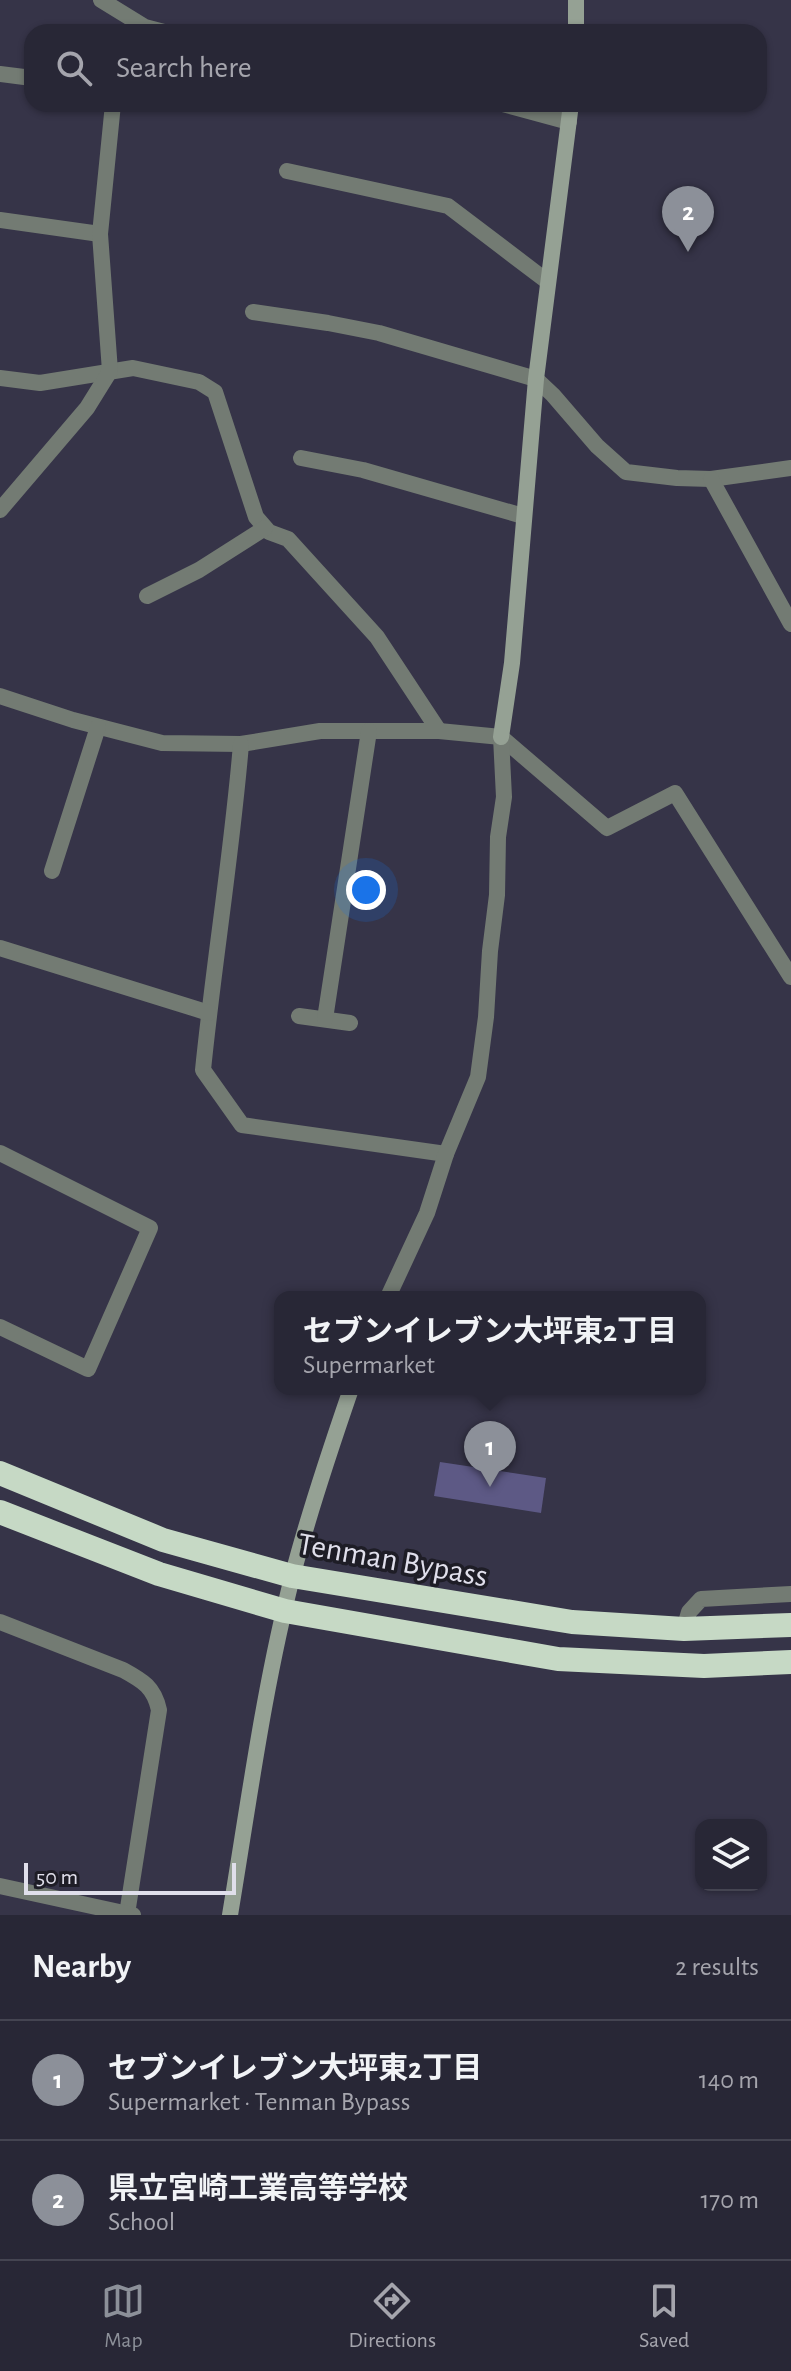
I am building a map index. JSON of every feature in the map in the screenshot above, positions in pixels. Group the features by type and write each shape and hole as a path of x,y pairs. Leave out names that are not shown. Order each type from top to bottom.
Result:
{"highway":[{"name":"Tenman Bypass","path":"0,1473 163,1540 292,1576 572,1622 684,1629 791,1625"},
{"path":"0,1512 159,1574 285,1611 558,1659 704,1666 791,1662"}],"street":[{"path":"101,0 135,24"},
{"path":"576,0 576,24"},
{"path":"0,74 24,77"},
{"path":"0,510 87,408 110,371 100,234 112,112"},
{"path":"532,112 569,122"},
{"path":"391,1291 427,1213 446,1154 478,1077 486,1017 497,895 498,837 504,797 501,737 512,663 536,379 570,112"},
{"path":"287,171 448,206 548,282"},
{"path":"0,220 100,234"},
{"path":"253,312 379,333 536,379 597,446 626,472 711,479 791,468"},
{"path":"0,378 40,383 133,368 199,382 215,392 256,517 269,532 288,539 377,637 439,731"},
{"path":"301,458 363,470 523,516"},
{"path":"711,479 791,624"},
{"path":"147,596 199,570 265,528"},
{"path":"0,696 98,727 162,743 241,744 320,731 439,731 501,737 607,828 675,793 791,977"},
{"path":"52,871 98,727"},
{"path":"325,1019 369,731"},
{"path":"241,744 203,1070 242,1125 446,1154"},
{"path":"0,948 209,1013"},
{"path":"299,1016 350,1023"},
{"path":"0,1153 150,1228 88,1369 0,1327"},
{"path":"230,1915 272,1668 292,1576 349,1395"},
{"path":"684,1629 689,1612 701,1599 791,1594"},
{"path":"0,1622 123,1670 141,1680 155,1694 159,1710 130,1914 0,1886"}],"building":[{"path":"440,1462 546,1478 541,1513 434,1496"}],"place":[{"name":"県立宮崎工業高等学校","path":"688,252"},
{"name":"セブンイレブン大坪東2丁目","path":"490,1487"}]}
